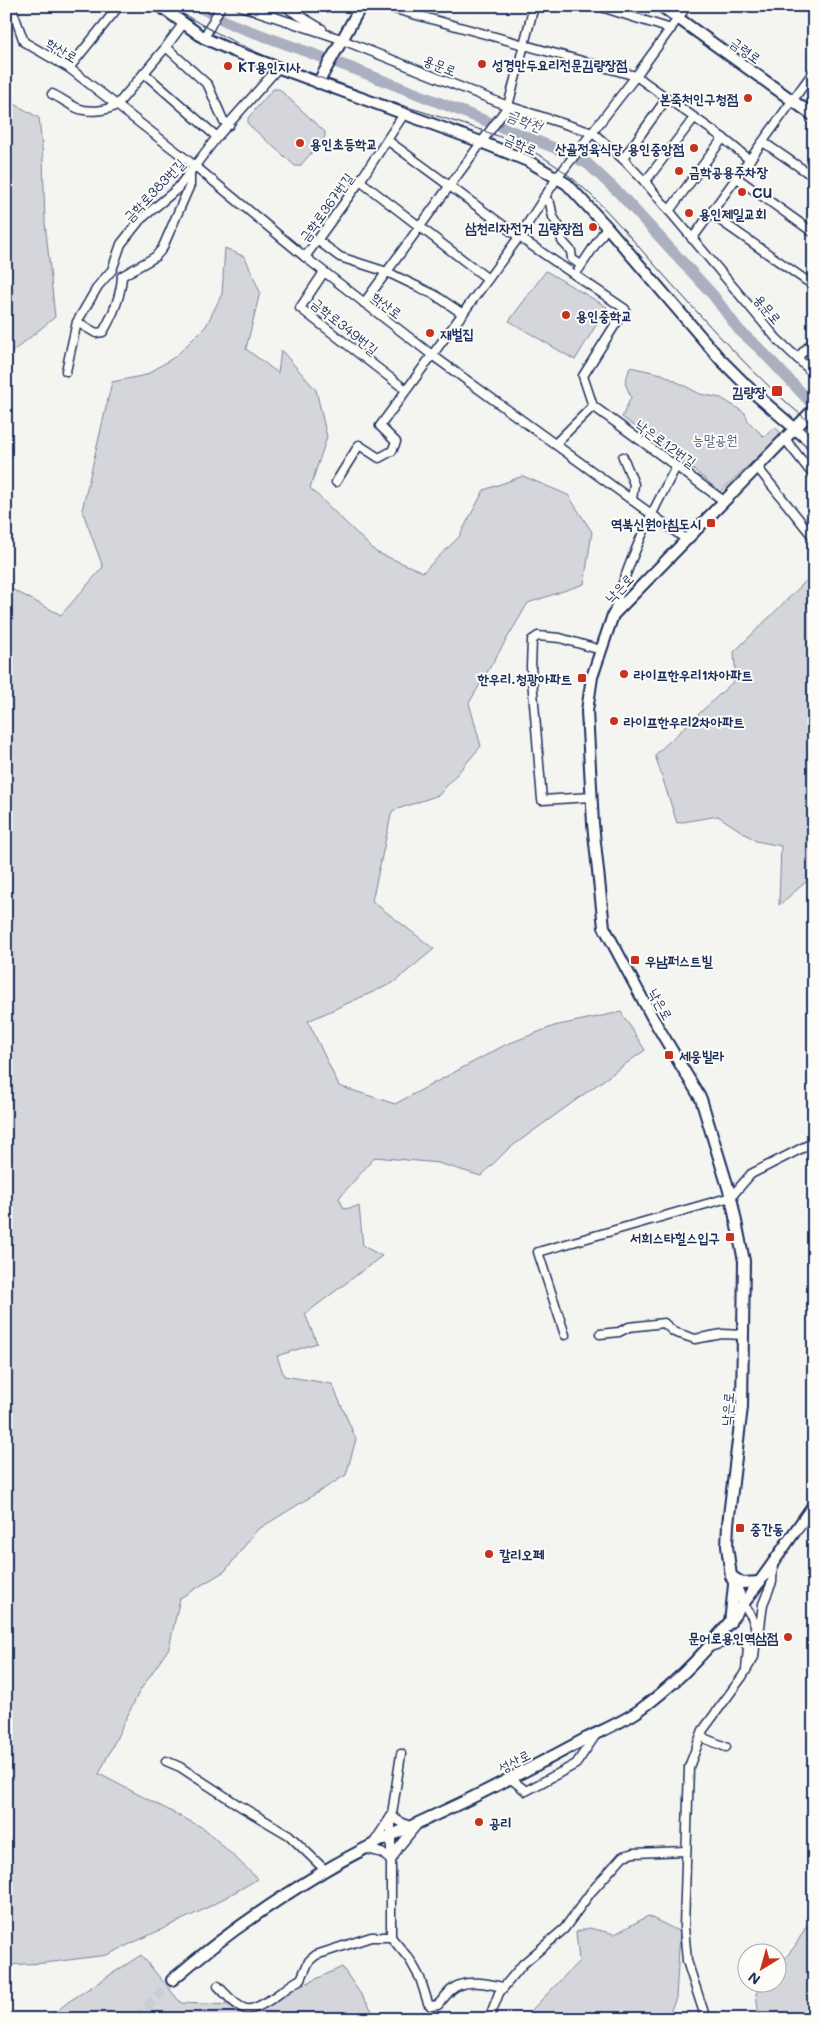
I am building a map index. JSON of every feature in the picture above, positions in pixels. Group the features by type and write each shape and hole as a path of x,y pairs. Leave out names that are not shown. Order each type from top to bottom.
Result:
{"main road":[{"name":"금학로","path":"160,6 204,38 402,117 481,142 528,161 559,177 607,227 720,359 794,430 814,445"},
{"path":"318,82 338,41 361,6"},
{"name":"금령로","path":"661,6 814,116"},
{"name":"낙은로","path":"744,1605 733,1580 728,1554 728,1524 742,1407 744,1261 731,1197 701,1099 652,1017 604,927 591,797 587,711 592,677 612,615 814,409"},
{"name":"성산로","path":"172,1980 199,1956 325,1870 391,1836 511,1779 640,1710 683,1675 710,1647 744,1605 814,1504"},
{"path":"730,1623 733,1580 742,1583 760,1582"}],"street":[{"name":"학산로","path":"12,6 24,42 69,68 305,258 432,355 687,540"},
{"path":"69,68 119,6"},
{"path":"204,38 220,6"},
{"name":"용문로","path":"241,6 590,137 623,159 645,182 777,340 814,374"},
{"path":"384,6 636,76 723,138 750,160"},
{"path":"364,303 508,106 534,6"},
{"path":"598,6 671,28"},
{"path":"336,482 359,445 379,458 392,451 396,442 380,426 519,237 544,197 688,6"},
{"path":"290,10 338,41"},
{"path":"52,94 85,110 108,109 116,105 166,47 183,24"},
{"path":"166,47 208,86 223,120 229,125"},
{"name":"금학로383번길","path":"66,371 78,322 98,286 112,270 121,244 135,226 177,189 217,137 278,68"},
{"path":"692,239 814,72"},
{"path":"144,73 217,137"},
{"path":"623,159 667,98"},
{"name":"금학로367번길","path":"305,258 360,182 402,117"},
{"path":"645,182 694,118"},
{"path":"669,211 723,138"},
{"path":"388,140 519,237 625,309 583,376 594,406 555,444"},
{"path":"763,142 814,177"},
{"path":"122,276 155,256 162,249 190,185 193,169"},
{"path":"737,178 814,232"},
{"path":"360,182 488,279"},
{"path":"544,197 550,203 552,218 560,228 562,241 571,251 572,259 581,265"},
{"path":"711,214 814,286"},
{"path":"575,275 607,227"},
{"path":"318,240 340,257 387,272 435,295 462,314"},
{"path":"112,270 122,276"},
{"name":"금학로349번길","path":"324,272 300,308 406,390"},
{"path":"78,322 96,333 103,332 121,290 122,276"},
{"path":"797,358 814,341"},
{"name":"낙은로12번길","path":"594,406 724,501"},
{"path":"785,439 814,476"},
{"path":"623,457 634,484 632,500"},
{"path":"612,615 622,582 651,514 677,465"},
{"path":"757,467 814,538"},
{"path":"591,797 542,800 531,667 532,640 538,636 552,637 601,650"},
{"path":"565,1335 538,1252 731,1197 751,1174 814,1142"},
{"path":"600,1334 619,1332 629,1327 664,1324 674,1332 695,1339 722,1334 743,1335"},
{"path":"756,1635 760,1628 762,1604 772,1582 773,1563"},
{"path":"706,2019 687,1961 684,1927 689,1767 703,1730 746,1671 754,1656 756,1635 752,1617 744,1605"},
{"path":"710,1647 735,1639 743,1639 748,1648 746,1671"},
{"path":"511,1779 526,1790 576,1764 598,1732"},
{"path":"701,1737 726,1748"},
{"path":"401,1754 392,1815 391,1937 410,1960 420,1978 428,2003 431,2006 438,2005 452,1989 459,1986 489,1984 503,1987"},
{"path":"166,1761 180,1767 289,1835 325,1870"},
{"path":"391,1861 415,1825 397,1820 392,1815"},
{"path":"391,1861 382,1853 369,1848 392,1815"},
{"path":"489,2019 503,1987 523,1964 564,1929 591,1892 623,1856 634,1853 686,1851"},
{"path":"218,1986 236,2003 245,2009 252,2009 301,1979 309,1961 316,1956 371,1937 391,1937"}],"green space":[{"path":"273,89 279,89 325,132 325,137 300,166 295,166 248,124 248,118"},
{"path":"6,99 39,118 43,158 45,222 55,317 6,357"},
{"path":"225,248 245,257 260,292 246,349 278,373 281,350 316,390 327,437 310,488 376,552 423,572 459,537 484,490 523,476 568,495 592,532 584,584 528,603 469,703 481,746 439,795 392,811 372,901 434,949 393,983 308,1021 339,1086 395,1104 505,1045 554,1026 621,1012 645,1050 507,1150 481,1176 438,1163 375,1157 339,1198 344,1209 359,1206 363,1246 382,1256 305,1314 317,1343 277,1356 284,1376 332,1384 356,1439 346,1475 257,1530 225,1571 180,1598 169,1648 139,1692 99,1774 205,1829 258,1879 205,1909 107,1955 45,1963 6,1965 6,586 61,615 103,567 82,510 112,382 146,375 176,356 206,326 222,294"},
{"path":"546,271 607,307 575,360 509,321"},
{"name":"능말공원","path":"630,367 662,374 700,394 721,398 745,413 748,421 764,437 775,427 782,434 720,492 698,473 622,417 631,397 625,383"},
{"path":"814,573 814,875 779,905 781,846 756,841 718,816 677,823 655,755 736,679 734,652"},
{"path":"814,1913 814,2019 759,2019 756,1993 788,1992 788,1955"},
{"path":"648,1916 680,1932 676,1998 667,2019 523,2019 579,1961 576,1932 589,1928 615,1934"},
{"path":"141,1955 181,2003 258,2006 342,1967 378,2019 47,2019 68,2002"}],"waterway":[{"name":"금학천","path":"197,6 231,24 354,69 565,152 588,164 620,194 713,295 739,330 760,349 814,406"}],"tunnel":[{"path":"136,2019 172,1980"}],"tram line":[{"path":"171,6 228,39 289,66 351,89 499,136 546,159 590,194 730,348 814,426"}],"place":[{"name":"성경만두요리전문김량장점","path":"482,64"},
{"name":"KT용인지사","path":"228,66"},
{"name":"본죽처인구청점","path":"748,98"},
{"name":"용인초등학교","path":"300,143"},
{"name":"산골정육식당 용인중앙점","path":"694,148"},
{"name":"금학공용주차장","path":"679,171"},
{"name":"CU","path":"742,192"},
{"name":"용인제일교회","path":"689,213"},
{"name":"삼천리자전거 김량장점","path":"593,227"},
{"name":"용인중학교","path":"566,315"},
{"name":"재벌집","path":"430,333"},
{"name":"김량장","path":"777,391"},
{"name":"역북신원아침도시","path":"711,523"},
{"name":"라이프한우리1차아파트","path":"624,674"},
{"name":"한우리.청광아파트","path":"582,678"},
{"name":"라이프한우리2차아파트","path":"614,721"},
{"name":"우남퍼스트빌","path":"635,960"},
{"name":"세웅빌라","path":"669,1055"},
{"name":"서희스타힐스입구","path":"730,1237"},
{"name":"중간동","path":"740,1528"},
{"name":"칼리오페","path":"489,1554"},
{"name":"문어로용인역삼점","path":"788,1637"},
{"name":"공리","path":"479,1822"}]}
